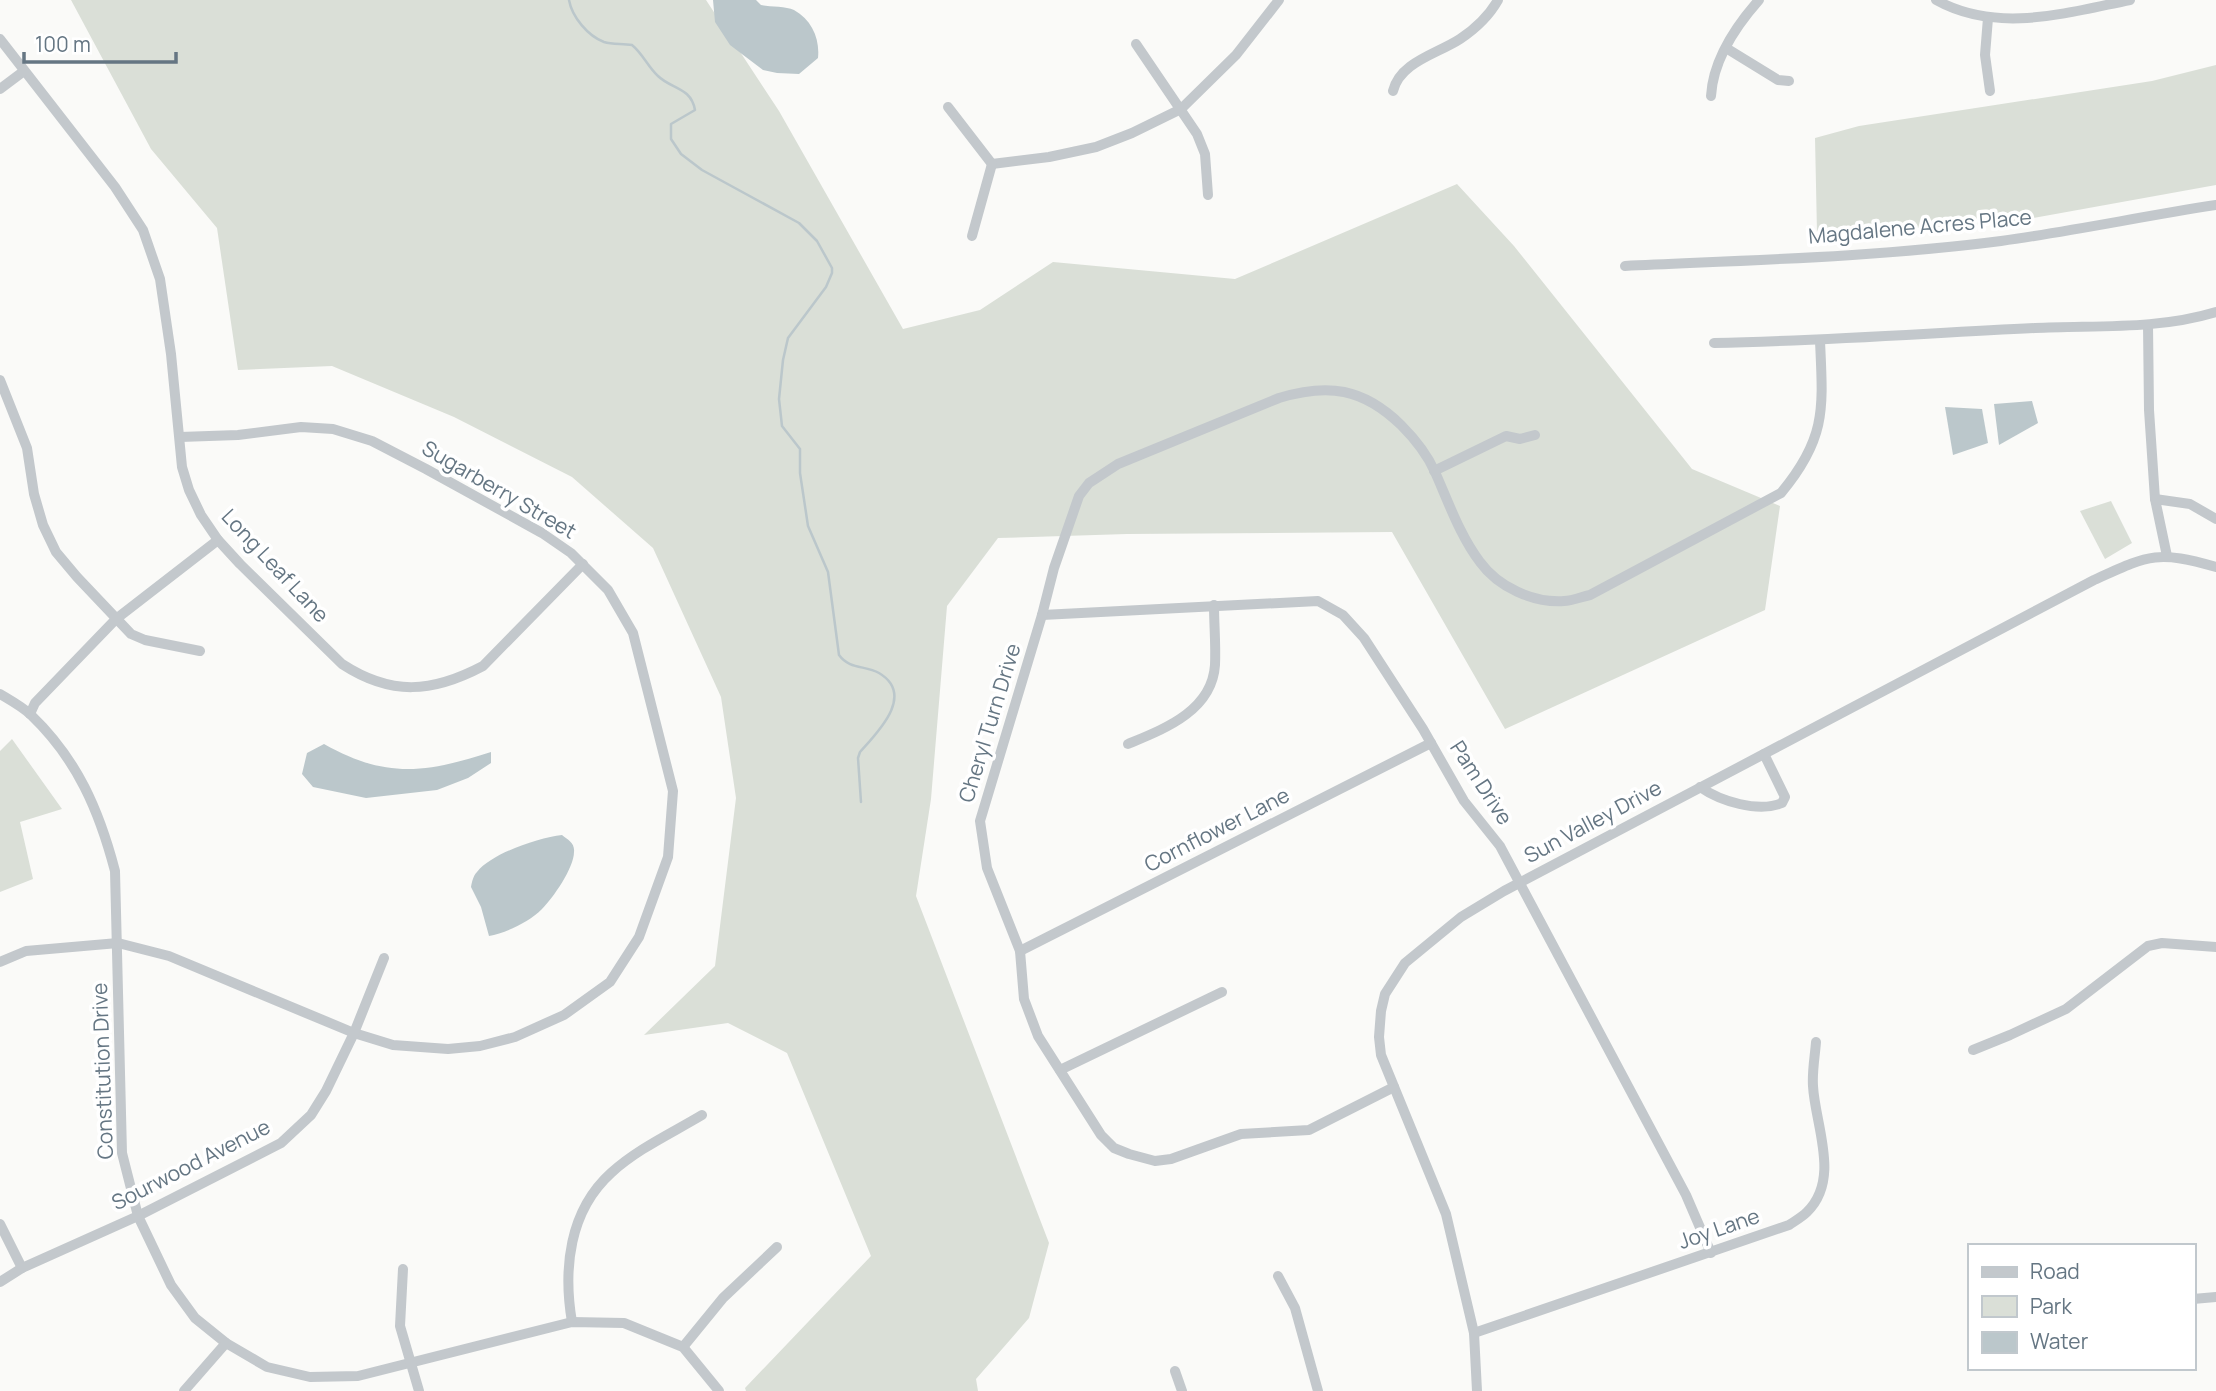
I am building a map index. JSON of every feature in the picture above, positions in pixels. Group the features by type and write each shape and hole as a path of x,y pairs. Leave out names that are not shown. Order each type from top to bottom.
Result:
{"street":[{"path":"992,164 1049,157 1096,146 1124,137 1181,109 1236,55 1279,0"},
{"path":"1392,91 1404,71 1470,32 1498,0"},
{"path":"1711,96 1715,71 1726,48 1747,13 1759,0"},
{"path":"1936,0 1953,9 1988,18 2050,16 2130,0"},
{"path":"1988,18 1985,55 1990,91"},
{"name":"Long Leaf Lane","path":"0,39 115,187 143,230 160,279 171,354 182,467 189,490 218,540 342,664 358,674 397,687 420,688 443,684 483,666 583,564"},
{"path":"1136,44 1198,134 1205,153 1208,195"},
{"path":"1726,48 1778,79 1789,81"},
{"path":"0,89 24,71"},
{"path":"948,107 992,164"},
{"path":"972,236 992,164"},
{"name":"Magdalene Acres Place","path":"1625,266 1866,255 2048,234 2216,205"},
{"path":"1714,343 1820,341 2037,328 2148,326 2195,319 2216,312"},
{"path":"2148,326 2149,410 2155,499 2167,556"},
{"name":"Cheryl Turn Drive","path":"1394,1087 1309,1130 1241,1134 1171,1159 1155,1161 1114,1148 1101,1135 1038,1036 1024,999 1020,951 987,868 980,821 1054,568 1075,507 1089,483 1118,464 1279,398 1303,391 1342,391 1363,397 1380,406 1410,434 1434,471 1474,552 1493,576 1522,595 1563,601 1590,595 1781,493 1807,458 1821,420 1820,341"},
{"path":"0,380 27,448 37,505 56,552 131,634 200,651"},
{"name":"Sugarberry Street","path":"0,962 26,951 118,943 169,956 355,1033 393,1045 438,1049 481,1046 515,1037 564,1016 610,982 639,937 668,857 673,791 633,633 608,590 571,553 542,533 426,469 372,441 332,429 301,426 238,435 180,438"},
{"path":"1434,471 1506,436 1520,439 1535,435"},
{"path":"2155,499 2190,504 2216,519"},
{"path":"30,714 35,703 116,619 218,540"},
{"name":"Sun Valley Drive","path":"1477,1391 1474,1333 1446,1213 1381,1055 1379,1037 1385,994 1394,977 1412,956 1461,916 1519,883 2094,580 2146,557 2185,558 2216,567"},
{"name":"Pam Drive","path":"1042,615 1318,601 1343,615 1364,638 1432,743 1464,801 1500,846 1686,1195 1711,1253"},
{"path":"1128,744 1172,725 1195,707 1210,688 1215,667 1214,605"},
{"name":"Constitution Drive","path":"0,694 30,714 72,762 103,828 114,871 122,1153 138,1216 171,1285 195,1318 226,1343 267,1367 310,1377 358,1376 572,1322 624,1323 683,1347 719,1391"},
{"name":"Cornflower Lane","path":"1020,951 1432,743"},
{"path":"1700,787 1727,800 1768,807 1782,803 1785,797 1764,754"},
{"path":"1973,1049 2066,1009 2148,946 2162,943 2216,947"},
{"name":"Sourwood Avenue","path":"0,1282 22,1268 138,1216 281,1143 310,1115 326,1091 355,1033 384,958"},
{"path":"1060,1070 1222,992"},
{"name":"Joy Lane","path":"1474,1333 1790,1225 1808,1212 1820,1193 1824,1167 1813,1086 1816,1042"},
{"path":"572,1322 567,1279 570,1250 579,1217 611,1172 702,1115"},
{"path":"0,1224 22,1268"},
{"path":"683,1347 723,1297 777,1247"},
{"path":"403,1269 400,1326 419,1391"},
{"path":"1278,1276 1295,1308 1318,1391"},
{"path":"2195,1299 2216,1297"},
{"path":"184,1391 226,1343"},
{"path":"1175,1371 1182,1391"}],"green space":[{"path":"71,0 706,0 779,111 903,329 980,310 1053,262 1235,279 1457,184 1514,246 1692,469 1780,506 1765,610 1505,729 1392,532 998,538 947,606 931,799 916,896 1049,1243 1029,1318 976,1379 978,1391 746,1391 745,1388 871,1256 787,1053 728,1023 644,1035 715,966 736,798 721,697 653,548 572,477 454,417 332,366 238,370 217,228 151,149"},
{"path":"2216,65 2216,185 2000,224 1817,233 1815,138 1859,126 2152,81"},
{"path":"2111,501 2132,543 2105,559 2080,511"},
{"path":"12,739 62,809 20,822 33,879 0,892 0,751"}],"water":[{"path":"713,0 756,0 761,5 794,10 806,19 814,31 818,58 799,74 763,70 730,45 715,22"},
{"path":"2032,401 2038,423 1999,445 1994,404"},
{"path":"1945,407 1982,409 1988,443 1953,455"},
{"path":"324,744 367,763 387,767 426,768 491,752 491,763 468,778 437,790 366,798 313,787 302,774 307,753"},
{"path":"562,835 572,844 574,852 571,866 557,890 531,918 510,930 489,936 481,907 471,887 476,874 484,865 504,853 541,839"}],"waterway":[{"path":"569,0 577,19 587,31 607,43 632,45 658,76 685,93 693,102 695,110 671,124 671,139 681,154 702,170 799,223 817,241 832,268 826,287 788,338 779,399 782,426 800,449 800,473 808,526 828,572 839,655 848,663 879,673 890,682 894,692 890,714 858,758 861,802"}]}
